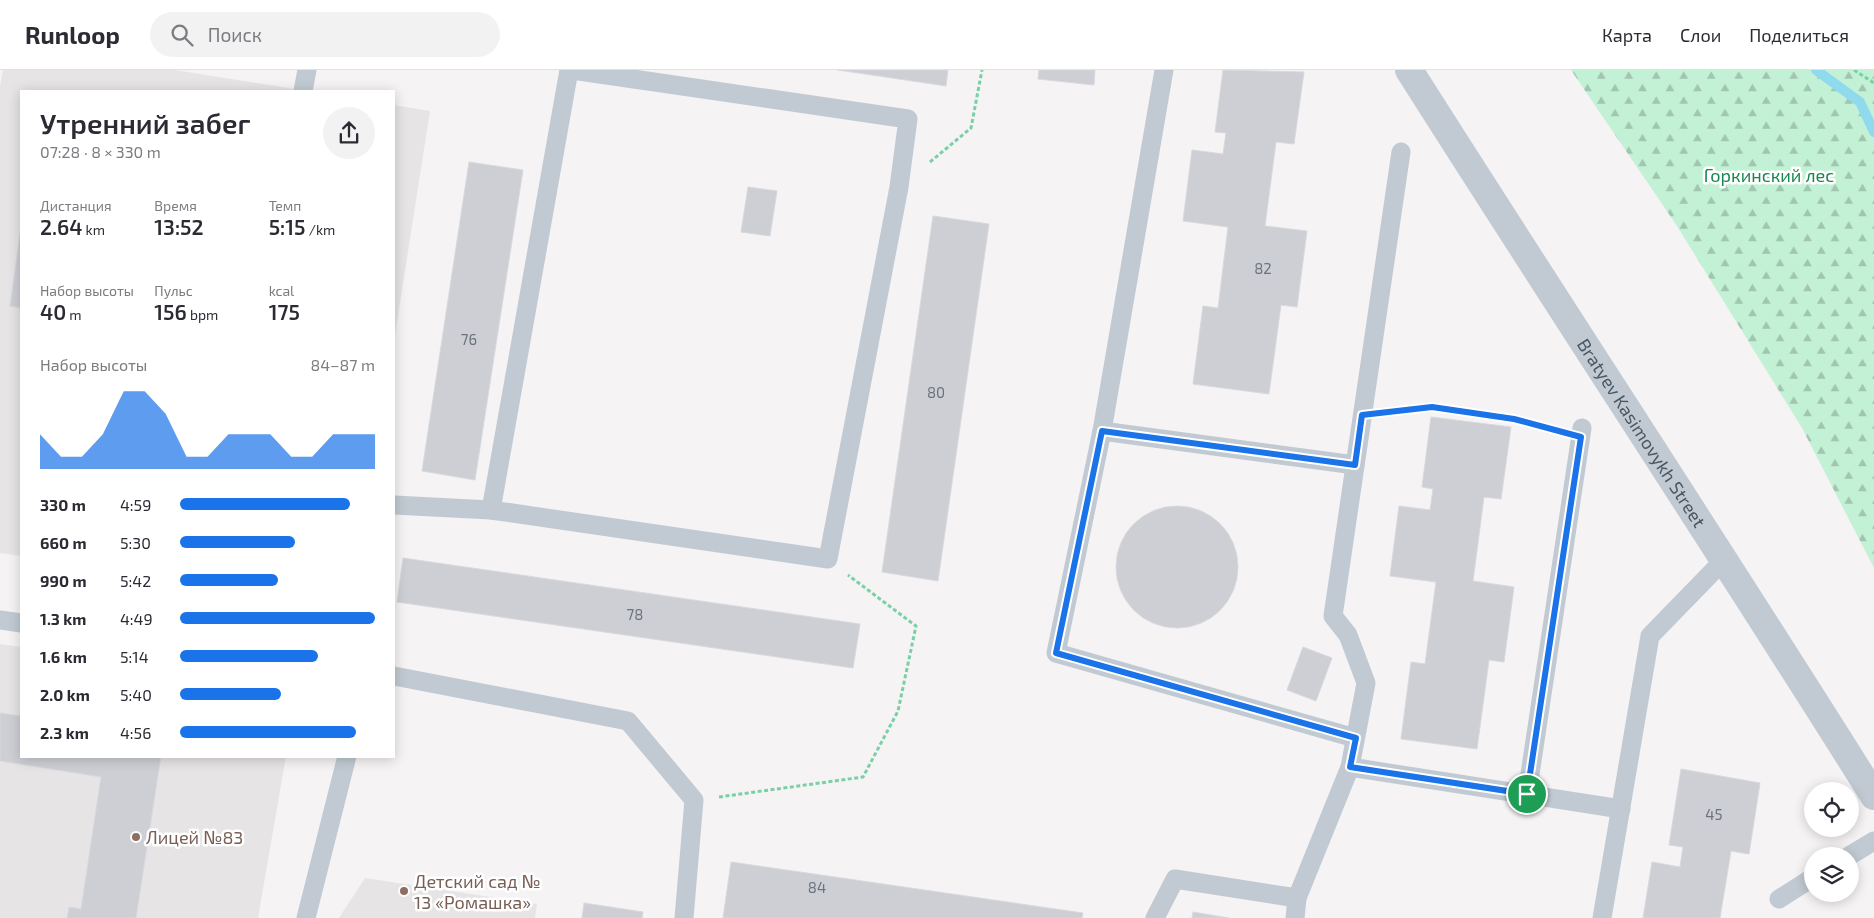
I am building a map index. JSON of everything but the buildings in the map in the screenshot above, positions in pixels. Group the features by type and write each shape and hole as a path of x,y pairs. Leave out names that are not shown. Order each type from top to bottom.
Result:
{"street":[{"name":"Bratyev Kasimovykh Street","path":"1409,70 1536,270 1726,560 1874,796"}],"lane":[{"path":"303,90 307,70"},
{"path":"395,505 491,510 828,559 899,188 908,119 570,70 491,510"},
{"path":"1164,70 1102,431 1056,653 1356,738"},
{"path":"1295,918 1297,898 1350,767 1366,683 1348,635 1333,616 1400,152"},
{"path":"1102,431 1355,465"},
{"path":"1527,794 1582,432"},
{"path":"1602,918 1650,636 1726,560"},
{"path":"0,620 20,623"},
{"path":"395,676 628,721 694,800 684,918"},
{"path":"306,918 346,758"},
{"path":"1350,767 1621,809"},
{"path":"1859,850 1874,841"},
{"path":"1155,918 1175,879 1297,898"},
{"path":"1779,899 1804,883"}],"path":[{"path":"899,188 971,128 982,70"},
{"path":"1854,70 1874,83"},
{"path":"1362,415 1432,407 1514,419 1582,432"},
{"path":"694,800 863,777 898,711 916,626 828,559"}],"shaded area":[{"path":"3,70 175,70 301,90 20,90 20,556 0,553 0,86"},
{"path":"395,105 430,111 395,335"},
{"name":"Лицей №83","path":"0,644 20,647 20,758 286,758 258,918 0,918"},
{"name":"Детский сад № 13 «Ромашка»","path":"365,878 537,904 535,918 339,918"}],"green space":[{"name":"Горкинский лес","path":"1571,70 1874,70 1874,568 1802,428 1677,226"}],"waterway":[{"path":"1816,70 1860,102 1874,132"}],"place":[{"name":"Лицей №83","path":"136,837"},
{"name":"Детский сад № 13 «Ромашка»","path":"404,891"}],"route":[{"path":"1432,407 1514,419 1581,437 1527,794 1350,767 1356,738 1056,653 1102,431 1355,465 1362,415 1432,407"}]}
